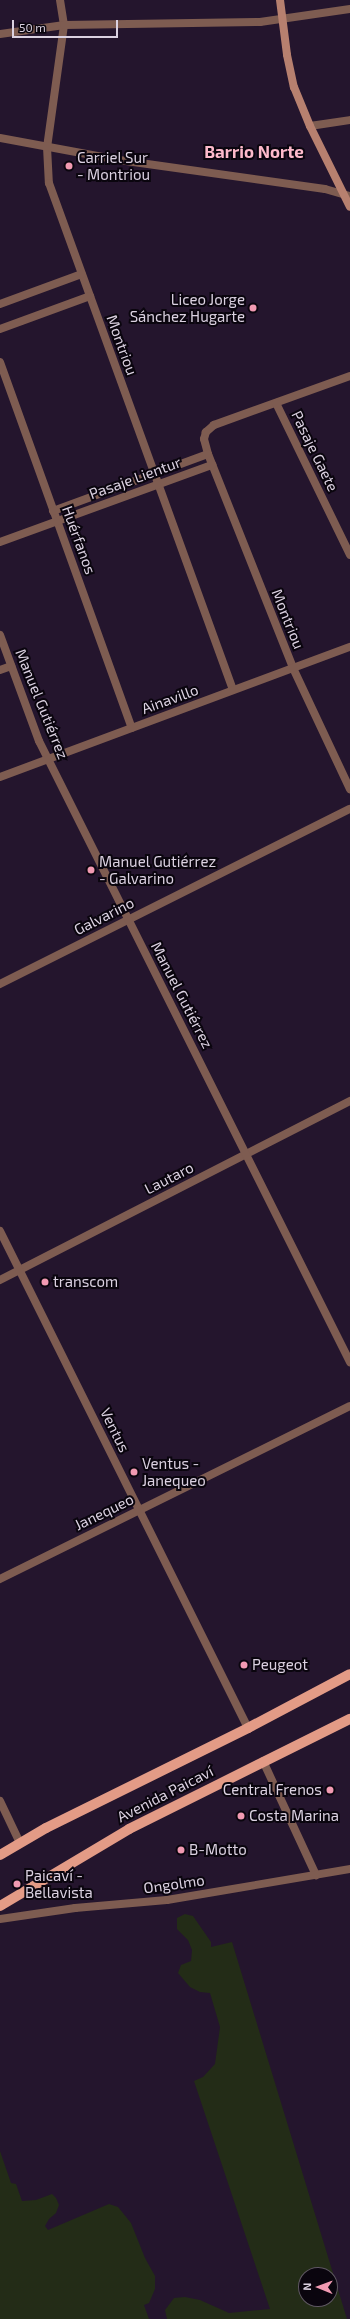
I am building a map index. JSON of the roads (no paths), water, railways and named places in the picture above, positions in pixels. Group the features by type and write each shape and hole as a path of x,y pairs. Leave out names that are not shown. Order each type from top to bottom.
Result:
{"main road":[{"path":"280,0 290,72 310,126 347,195 350,208"},
{"name":"Avenida Paicaví","path":"0,1855 20,1843 248,1728 350,1674"},
{"name":"Avenida Paicaví","path":"0,1906 107,1841 263,1761 350,1719"}],"street":[{"name":"Montriou","path":"60,0 64,25 47,147 47,171 52,193 233,690"},
{"path":"0,34 64,25 241,24 282,20 350,9"},
{"path":"310,126 350,120"},
{"path":"0,138 119,160 325,189 347,195"},
{"path":"0,304 82,274"},
{"path":"0,329 90,296"},
{"name":"Huérfanos","path":"0,362 132,728"},
{"path":"276,403 350,376"},
{"name":"Montriou","path":"276,403 214,425 206,432 204,439 208,454 293,668 350,789"},
{"name":"Pasaje Gaete","path":"276,403 350,555"},
{"name":"Pasaje Lientur","path":"54,511 208,454"},
{"name":"Pasaje Lientur","path":"0,542 212,464"},
{"name":"Manuel Gutiérrez","path":"0,635 39,741 48,760 247,1154 350,1362"},
{"name":"Ainavillo","path":"0,777 350,647"},
{"path":"0,670 11,666"},
{"name":"Galvarino","path":"0,984 350,809"},
{"name":"Lautaro","path":"0,1280 350,1101"},
{"name":"Ventus","path":"0,1231 248,1728"},
{"name":"Janequeo","path":"0,1579 350,1406"},
{"path":"263,1761 316,1875"},
{"path":"0,1802 20,1843"},
{"name":"Ongolmo","path":"0,1919 75,1908 167,1900 350,1869"}],"place":[{"name":"Carriel Sur - Montriou","path":"69,166"},
{"name":"Liceo Jorge Sánchez Hugarte","path":"253,308"},
{"name":"Manuel Gutiérrez - Galvarino","path":"91,870"},
{"name":"transcom","path":"45,1282"},
{"name":"Ventus - Janequeo","path":"134,1472"},
{"name":"Peugeot","path":"244,1665"},
{"name":"Central Frenos","path":"330,1790"},
{"name":"Costa Marina","path":"241,1816"},
{"name":"B-Motto","path":"181,1850"},
{"name":"Paicaví - Bellavista","path":"17,1884"}],"district":[{"name":"Barrio Norte","path":"254,152"}]}
